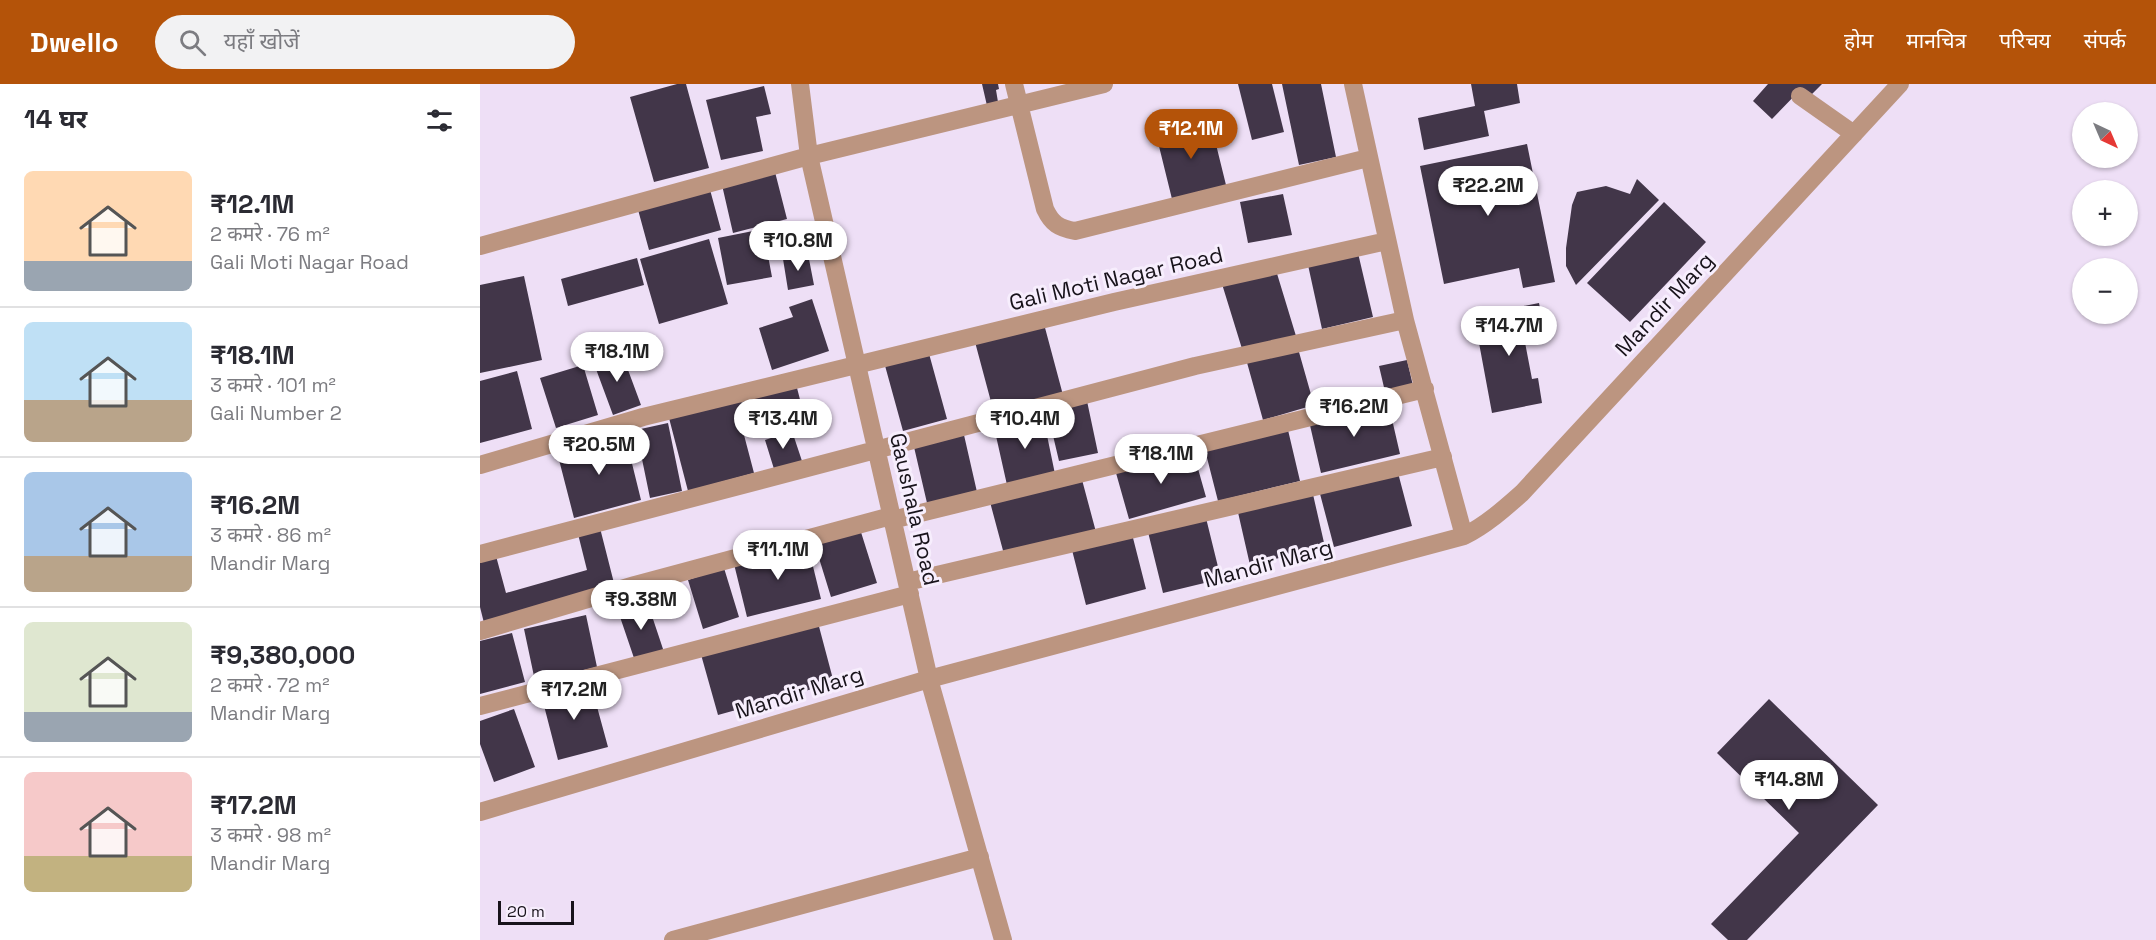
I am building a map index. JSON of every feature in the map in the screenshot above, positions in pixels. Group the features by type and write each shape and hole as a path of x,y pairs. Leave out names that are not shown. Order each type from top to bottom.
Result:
{"street":[{"name":"Gaushala Road","path":"800,84 809,156 928,679 1003,940"},
{"path":"1014,84 1045,209 1050,221 1068,230 1075,231 1368,158"},
{"path":"480,246 809,156 1104,84"},
{"path":"1353,84 1405,320 1464,536"},
{"name":"Mandir Marg","path":"480,812 928,679 1464,536 1484,524 1522,493 1900,84"},
{"path":"1800,96 1854,134"},
{"name":"Gali Moti Nagar Road","path":"480,465 643,417 1114,302 1387,241"},
{"path":"480,554 1196,366 1405,320"},
{"path":"480,631 635,585 891,518 1425,389"},
{"path":"480,706 908,588 1443,457"},
{"path":"673,940 980,857"}],"building":[{"path":"677,84 686,84 709,168 654,182 630,97"},
{"path":"982,84 998,84 999,89 996,90 999,108 988,110"},
{"path":"1238,84 1272,84 1284,132 1252,140"},
{"path":"1282,84 1321,84 1336,157 1299,165"},
{"path":"1471,84 1517,84 1520,103 1484,111 1489,136 1424,150 1418,118 1475,106"},
{"path":"1768,84 1822,84 1810,96 1802,88 1772,119 1753,101"},
{"path":"764,86 771,114 756,117 763,151 721,160 706,100"},
{"path":"1210,120 1226,185 1172,199 1156,134"},
{"path":"1527,144 1555,282 1523,288 1519,268 1444,284 1420,166"},
{"path":"775,172 787,219 733,233 722,185"},
{"path":"1637,179 1659,200 1576,285 1566,266 1566,248 1572,205 1577,192 1606,186 1630,194"},
{"path":"709,186 721,230 649,250 637,206"},
{"path":"1283,194 1292,235 1248,243 1240,202"},
{"path":"1664,202 1706,242 1630,322 1587,283"},
{"path":"763,229 772,277 727,285 718,238"},
{"path":"709,239 728,304 659,324 640,259"},
{"path":"1358,253 1373,317 1322,329 1308,265"},
{"path":"808,254 814,285 788,290 783,259"},
{"path":"637,258 644,285 568,306 561,279"},
{"path":"1275,267 1296,336 1243,352 1222,284"},
{"path":"524,276 542,360 480,373 480,285"},
{"path":"812,299 829,351 772,370 759,328 793,317 789,307"},
{"path":"1539,303 1544,328 1523,332 1532,379 1538,378 1542,403 1492,413 1474,316"},
{"path":"1044,324 1063,395 994,413 975,342"},
{"path":"1297,345 1314,405 1263,420 1246,359"},
{"path":"928,350 947,419 903,431 884,362"},
{"path":"621,351 641,405 613,415 593,361"},
{"path":"1407,360 1414,390 1386,396 1379,366"},
{"path":"583,365 598,415 556,428 540,378"},
{"path":"517,371 532,429 480,443 480,381"},
{"path":"796,384 805,419 744,435 754,473 688,491 669,418"},
{"path":"1087,401 1098,453 1059,461 1047,410"},
{"path":"1388,402 1400,454 1321,473 1309,421"},
{"path":"1043,416 1055,474 1007,485 994,427"},
{"path":"668,423 682,491 650,498 636,430"},
{"path":"1288,430 1300,481 1218,501 1205,450"},
{"path":"792,431 802,461 774,469 765,440"},
{"path":"625,435 641,500 574,518 557,452"},
{"path":"964,435 977,492 927,503 914,447"},
{"path":"1193,451 1206,497 1129,519 1116,473"},
{"path":"1397,469 1412,526 1334,547 1319,490"},
{"path":"1081,476 1096,532 1005,558 990,502"},
{"path":"1312,490 1325,547 1250,565 1237,508"},
{"path":"1206,518 1221,579 1163,593 1148,532"},
{"path":"600,528 615,587 484,623 480,607 480,561 496,556 506,593 587,570 578,534"},
{"path":"860,529 877,583 831,597 814,542"},
{"path":"1132,534 1146,589 1086,605 1072,550"},
{"path":"808,546 821,599 747,617 734,564"},
{"path":"724,568 739,617 703,629 688,580"},
{"path":"647,601 664,652 635,661 618,611"},
{"path":"586,615 597,667 535,681 524,629"},
{"path":"817,619 834,683 718,715 700,651"},
{"path":"512,633 525,682 480,694 480,641"},
{"path":"590,681 608,747 558,760 541,694"},
{"path":"1769,699 1878,805 1747,940 1728,940 1711,924 1799,833 1717,753"},
{"path":"514,709 535,767 494,782 480,744 480,721"}]}
